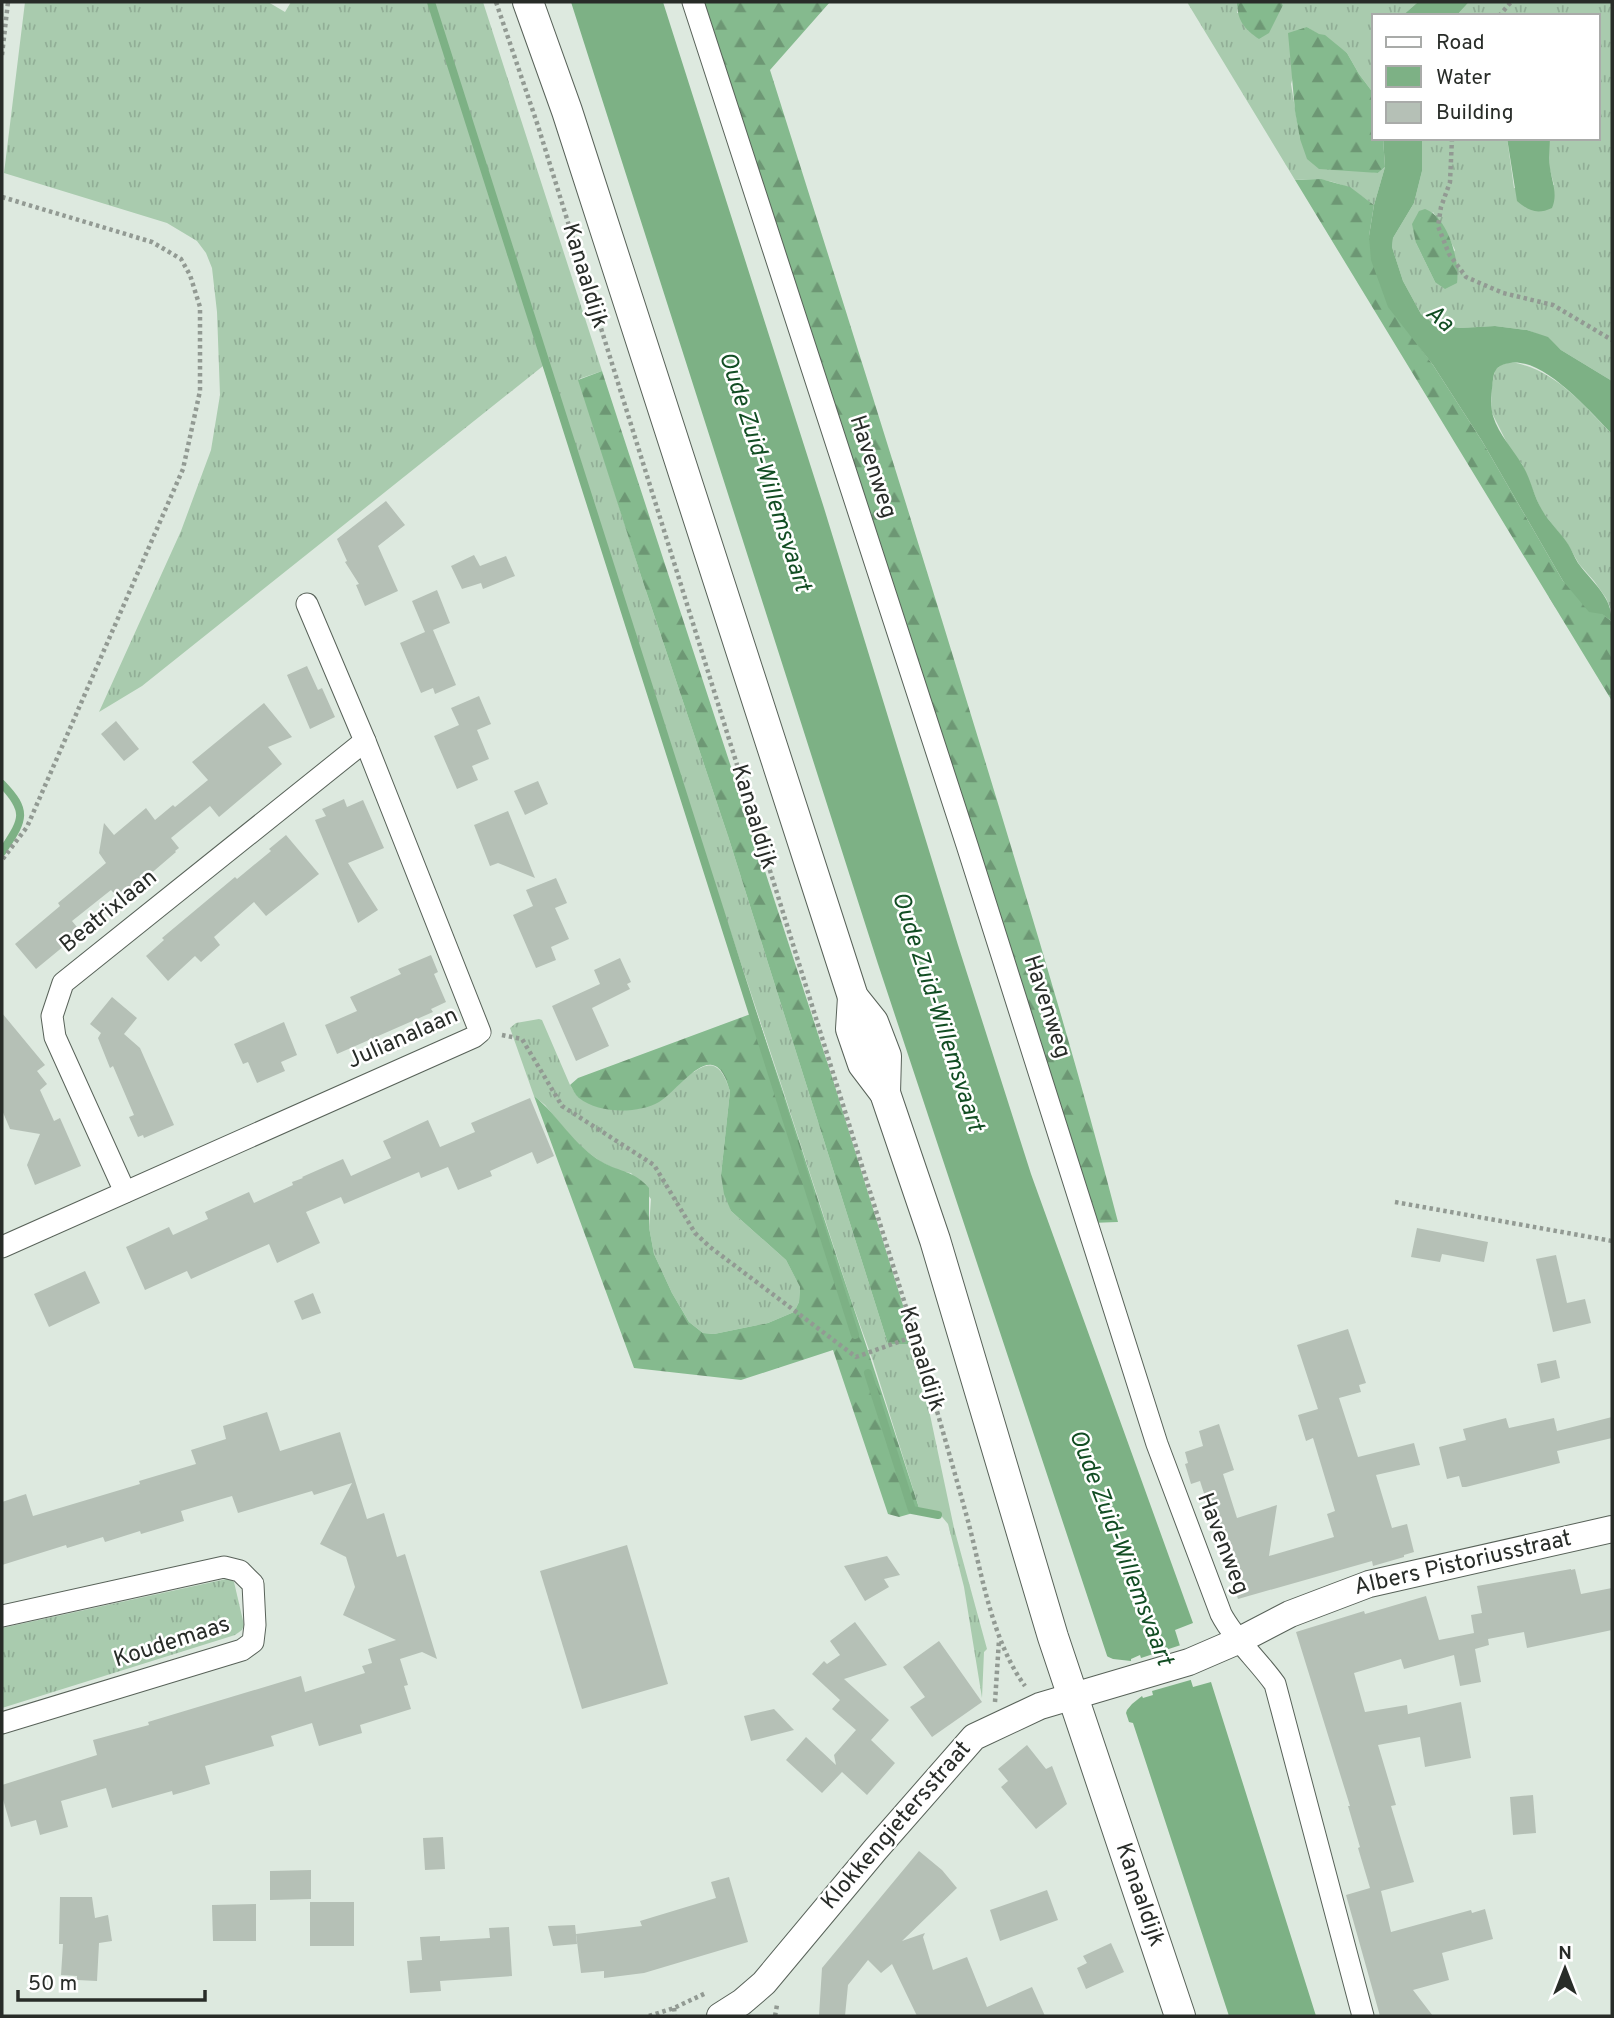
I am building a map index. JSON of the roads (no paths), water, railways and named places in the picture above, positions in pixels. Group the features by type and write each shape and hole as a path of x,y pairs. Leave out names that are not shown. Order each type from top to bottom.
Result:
{"main road":[{"name":"Kanaaldijk","path":"528,2 568,111 853,997 873,1022 886,1056 885,1093 935,1240 1072,1696 1180,2016"}],"street":[{"name":"Havenweg","path":"693,2 967,845 1157,1444 1221,1614 1227,1626 1275,1684 1363,2016"},
{"name":"Julianalaan","path":"2,1247 480,1032 365,741 307,604"},
{"name":"Beatrixlaan","path":"125,1192 55,1037 52,1016 63,983 365,741"},
{"name":"Albers Pistoriusstraat","path":"1240,1640 1290,1614 1369,1584 1612,1529"},
{"name":"Koudemaas","path":"2,1616 224,1567 240,1571 253,1584 253,1642 242,1650 2,1724"},
{"name":"Klokkengietersstraat","path":"720,2016 744,2009 930,1784 974,1737 1040,1706 1189,1662 1240,1640"}],"water":[{"name":"Oude Zuid-Willemsvaart","path":"571,2 663,2 1031,1174 1193,1623 1175,1630 1193,1687 1211,1682 1316,2016 1229,2016 878,964"},
{"path":"1418,2 1469,2 1458,14 1404,14"},
{"path":"1383,140 1422,140 1422,171 1414,203 1393,238 1392,247 1403,281 1421,314 1434,324 1460,328 1495,326 1527,330 1548,337 1561,350 1612,381 1612,434 1563,386 1533,367 1519,363 1505,364 1496,370 1491,401 1492,412 1502,436 1523,466 1539,505 1568,544 1578,563 1605,597 1609,604 1611,621 1602,614 1589,612 1563,581 1482,441 1433,365 1388,307 1371,260 1369,236 1374,205 1385,167"},
{"path":"1507,140 1550,140 1550,168 1555,193 1552,208 1533,211 1517,201"}],"waterway":[{"path":"431,2 855,1335"},
{"path":"2,784 20,810 18,825 2,852"},
{"path":"868,1373 912,1510 938,1515"}],"water label":[{"name":"Aa","path":"1439,319"}]}
